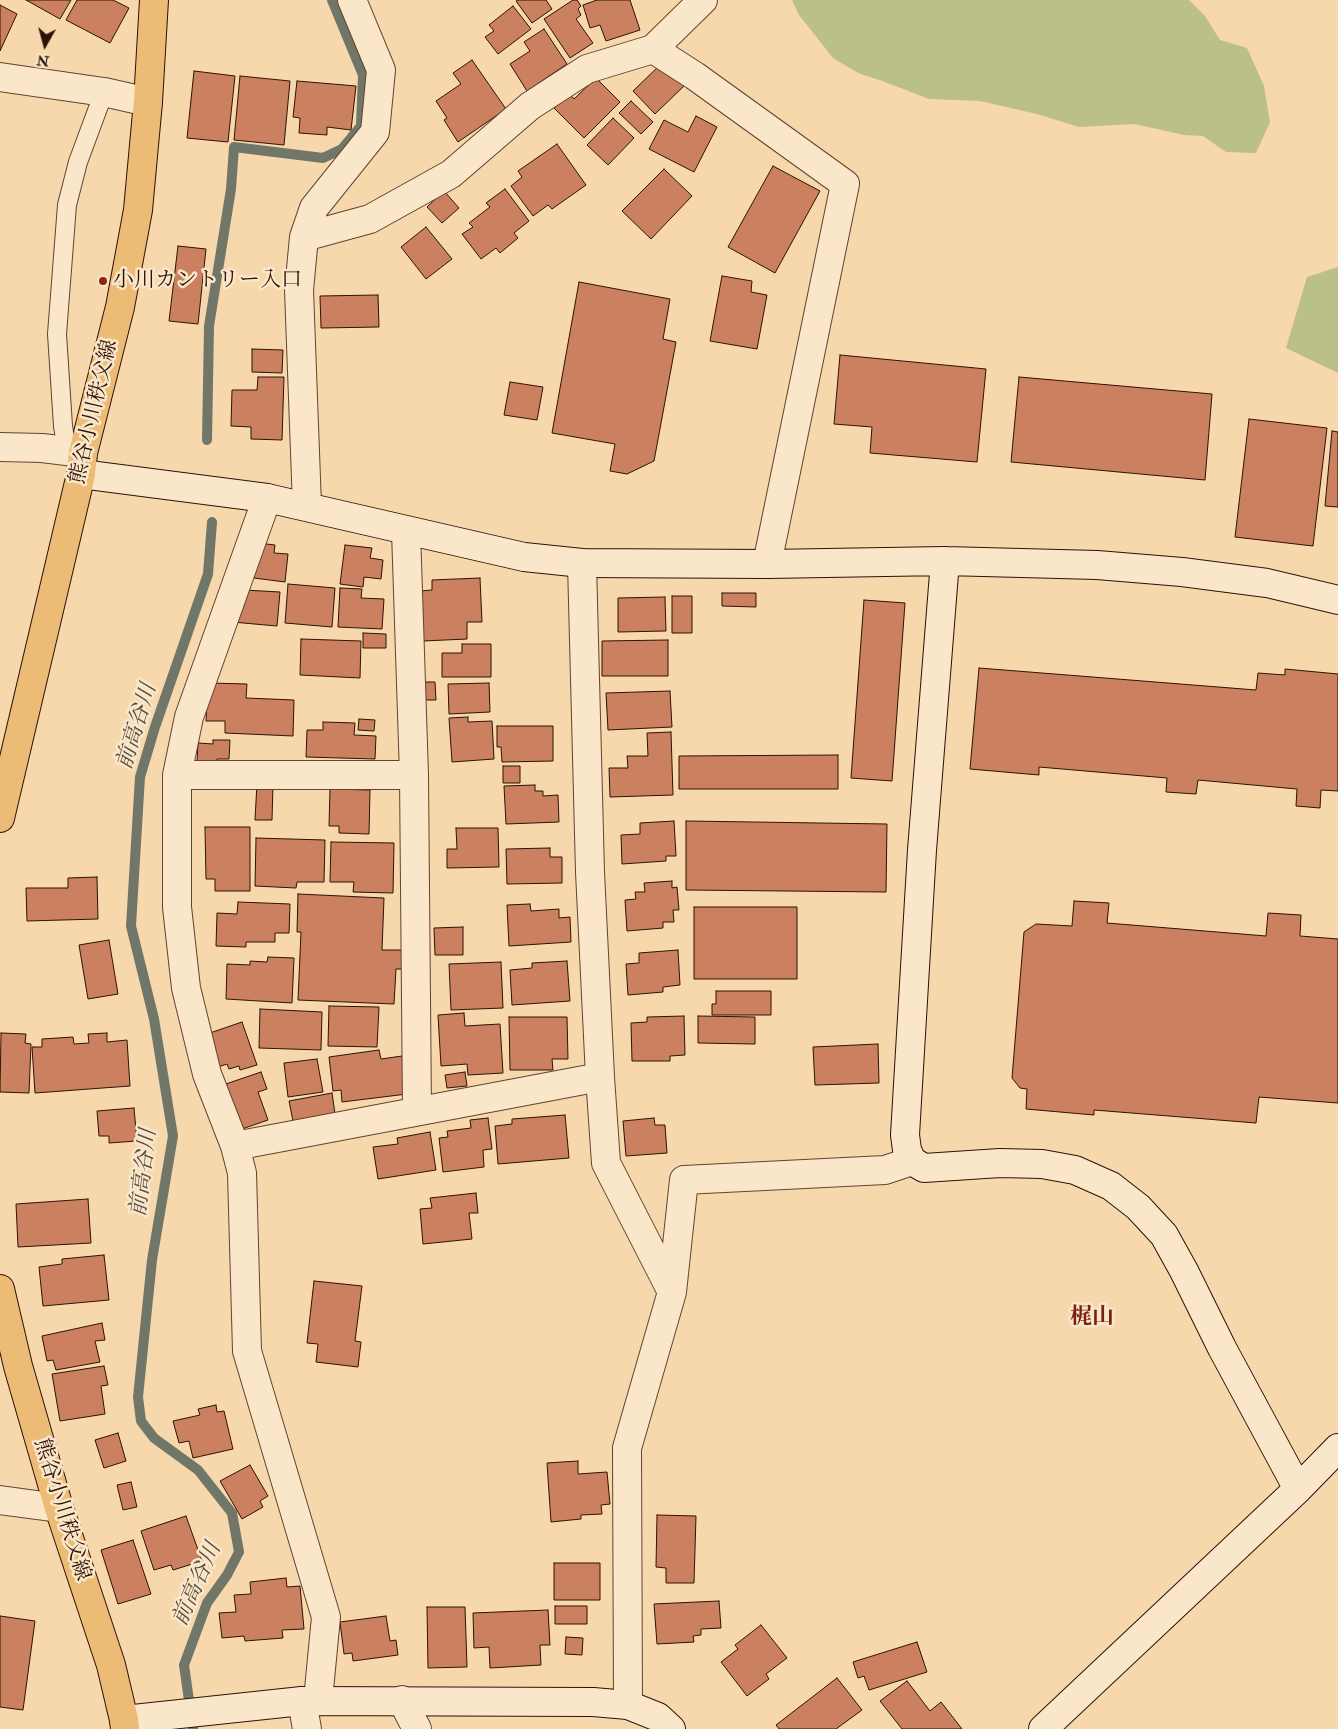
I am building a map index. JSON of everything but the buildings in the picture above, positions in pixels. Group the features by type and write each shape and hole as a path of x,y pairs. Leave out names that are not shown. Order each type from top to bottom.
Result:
{"main road":[{"name":"熊谷小川秩父線","path":"0,818 77,459 120,307 138,210 148,102 154,0"},
{"name":"熊谷小川秩父線","path":"0,1289 18,1366 60,1508 111,1665 125,1724"}],"street":[{"path":"307,506 299,290 304,237 314,208 375,132 381,70 352,0"},
{"path":"304,237 370,219 451,174 530,106 587,69 653,49 703,0"},
{"path":"653,49 695,76 845,184 767,564"},
{"path":"0,77 104,92 148,102"},
{"path":"0,447 42,448 77,459 307,506 406,531 524,556 582,563 767,564 945,561 1097,565 1182,572 1267,583 1338,600"},
{"path":"266,498 189,717 177,775 177,908 186,988 207,1074 235,1146 242,1173 247,1351 326,1617 310,1701 307,1729"},
{"path":"406,531 414,775 418,1111"},
{"path":"945,561 922,850 906,1125 907,1150 912,1161 924,1168 1000,1163 1042,1164 1074,1170 1111,1186 1138,1207 1164,1236 1184,1271 1222,1348 1298,1489"},
{"path":"582,563 590,872 606,1163 672,1292"},
{"path":"177,775 414,775"},
{"path":"235,1146 600,1078"},
{"path":"628,1705 627,1448 672,1292 684,1180 885,1170 912,1161"},
{"path":"1043,1729 1298,1489 1338,1448"},
{"path":"0,1500 60,1508"},
{"path":"402,1700 417,1729"},
{"path":"125,1724 310,1701 402,1700 593,1702 628,1705 658,1717 671,1729"}],"lane":[{"path":"77,459 63,426 57,334 67,205 78,162 104,92"}],"green space":[{"path":"792,0 1189,0 1205,16 1220,40 1247,48 1264,86 1270,122 1256,153 1226,152 1203,136 1184,135 1134,124 1079,127 1037,114 980,101 929,99 858,73 833,58 799,15"},
{"path":"1338,267 1338,373 1286,348 1307,277"}],"waterway":[{"path":"207,440 209,326 231,189 234,147 323,158 342,149 361,126 363,75 332,0"},
{"name":"前高谷川","path":"193,1729 184,1665 207,1603 227,1575 239,1552 232,1513 198,1470 154,1438 141,1421 138,1397 152,1260 173,1136 154,1019 131,926 140,777 155,727 208,574 212,522"}],"place":[{"name":"小川カントリー入口","path":"103,281"}],"district":[{"name":"梶山","path":"1092,1318"}]}
